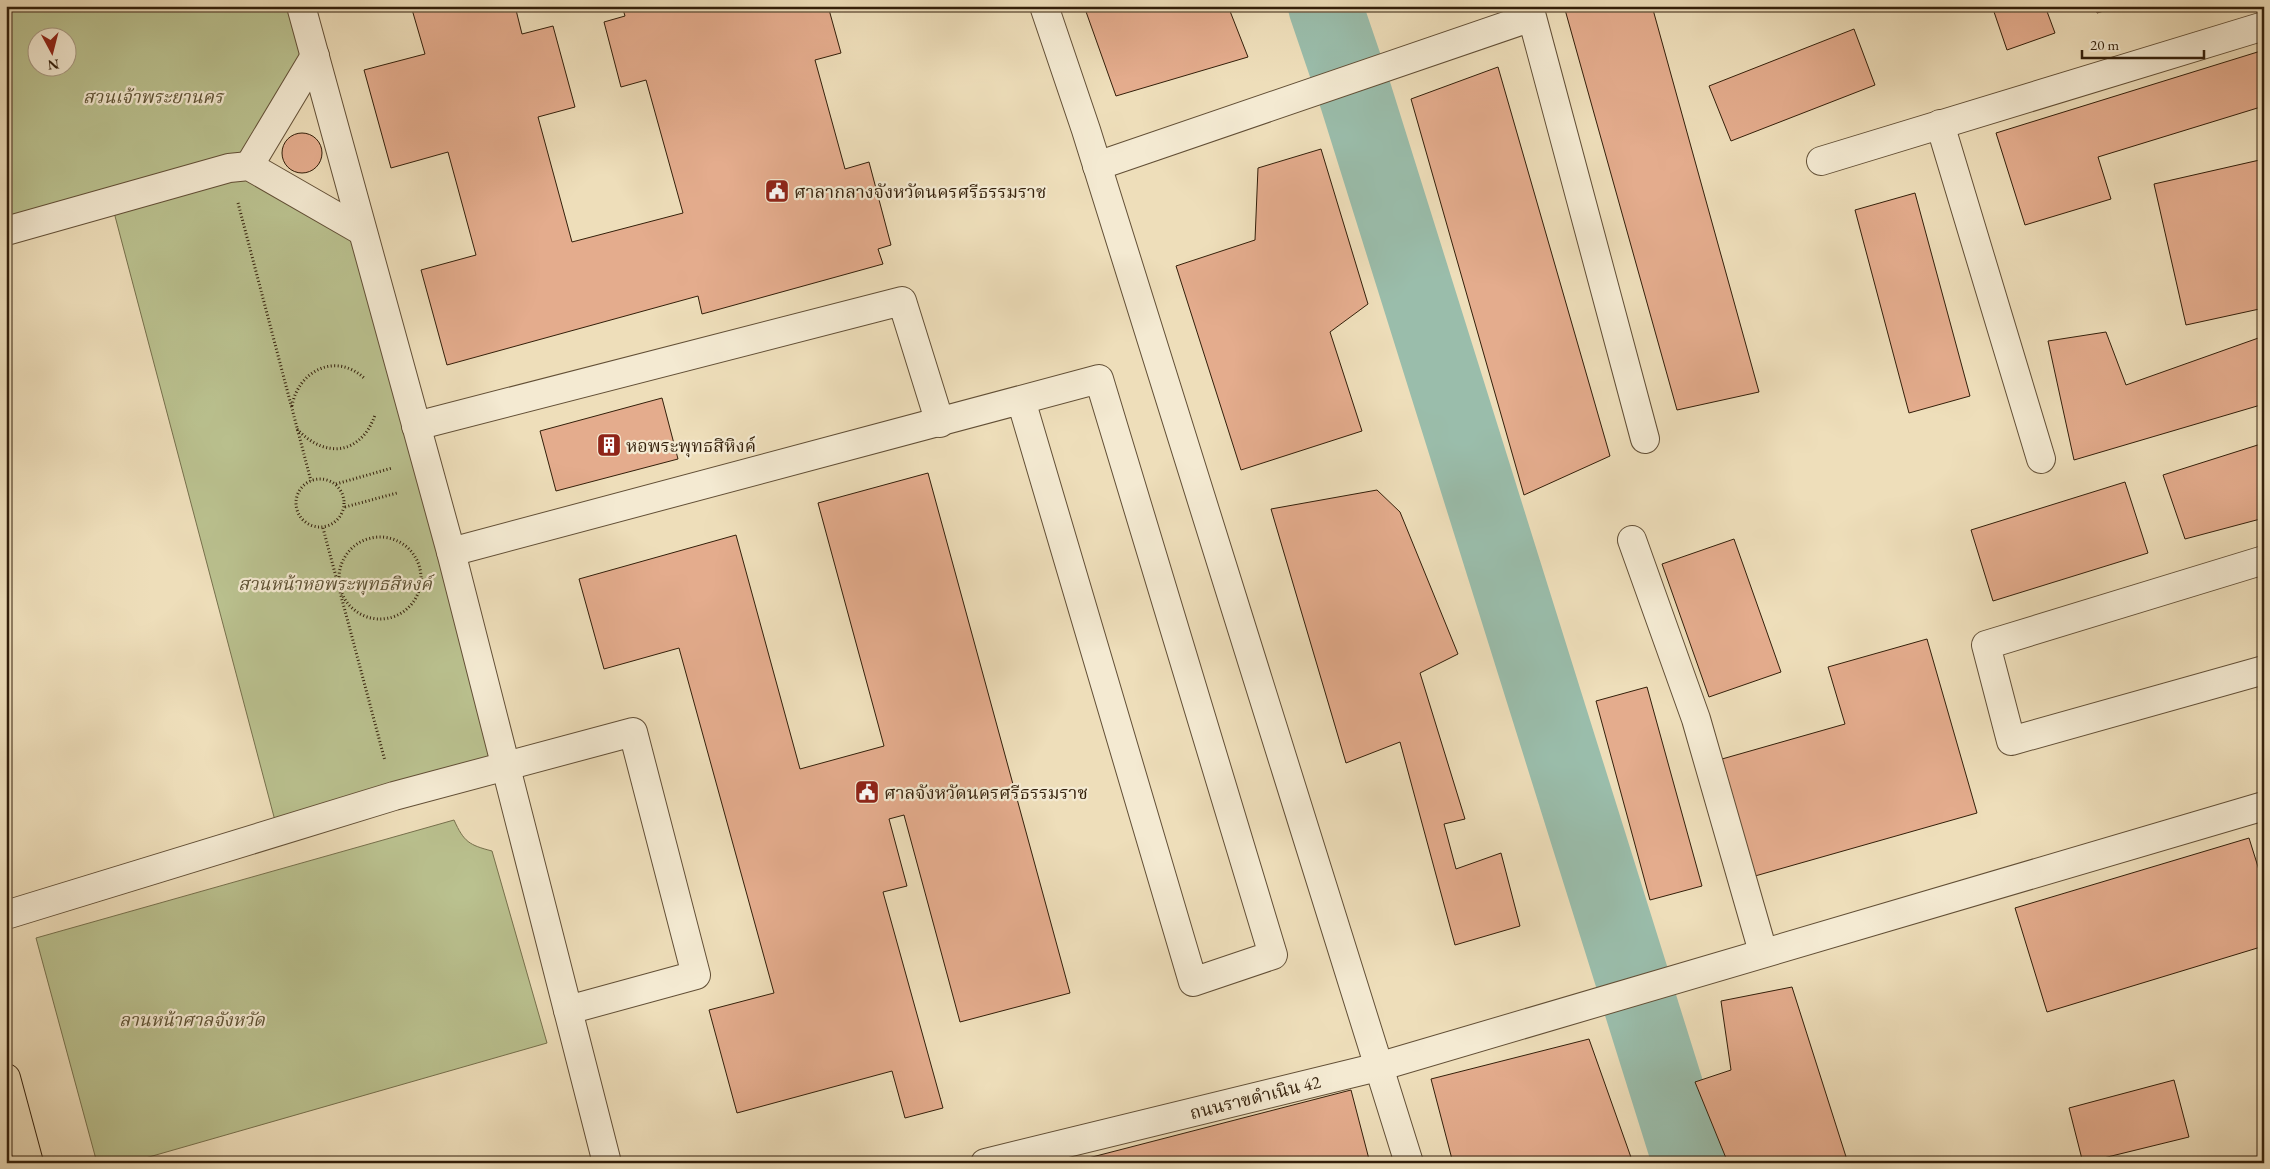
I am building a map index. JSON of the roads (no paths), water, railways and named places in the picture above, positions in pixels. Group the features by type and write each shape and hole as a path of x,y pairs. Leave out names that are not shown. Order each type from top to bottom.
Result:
{"main road":[{"path":"6,1078 29,1163"}],"street":[{"path":"302,6 450,552 606,1163"},
{"path":"1044,6 1097,166 1409,1163"},
{"path":"1097,166 1532,17 1645,440"},
{"path":"1821,161 2264,26"},
{"path":"6,231 239,167 315,56"},
{"path":"1940,124 2041,459"},
{"path":"239,167 362,231"},
{"path":"416,426 902,301 940,423"},
{"path":"450,552 940,423 1021,400 1100,378 1273,955 1193,982 1021,400"},
{"path":"1632,540 1696,719 1763,952"},
{"path":"2264,560 1986,645 2011,741 2264,670"},
{"path":"6,915 394,796 632,732 696,974 568,1010"},
{"name":"ถนนราขดำเนิน 42","path":"985,1163 1378,1067 1721,964 2264,806"}],"waterway":[{"path":"1325,6 1356,97 1690,1163"}],"place":[{"name":"ศาลากลางจังหวัดนครศรีธรรมราช","path":"777,191"},
{"name":"หอพระพุทธสิหิงค์","path":"609,445"},
{"name":"ศาลจังหวัดนครศรีธรรมราช","path":"867,792"}],"park label":[{"name":"สวนเจ้าพระยานคร","path":"153,96"},
{"name":"สวนหน้าหอพระพุทธสิหงค์","path":"335,583"},
{"name":"ลานหน้าศาลจังหวัด","path":"192,1019"}]}
